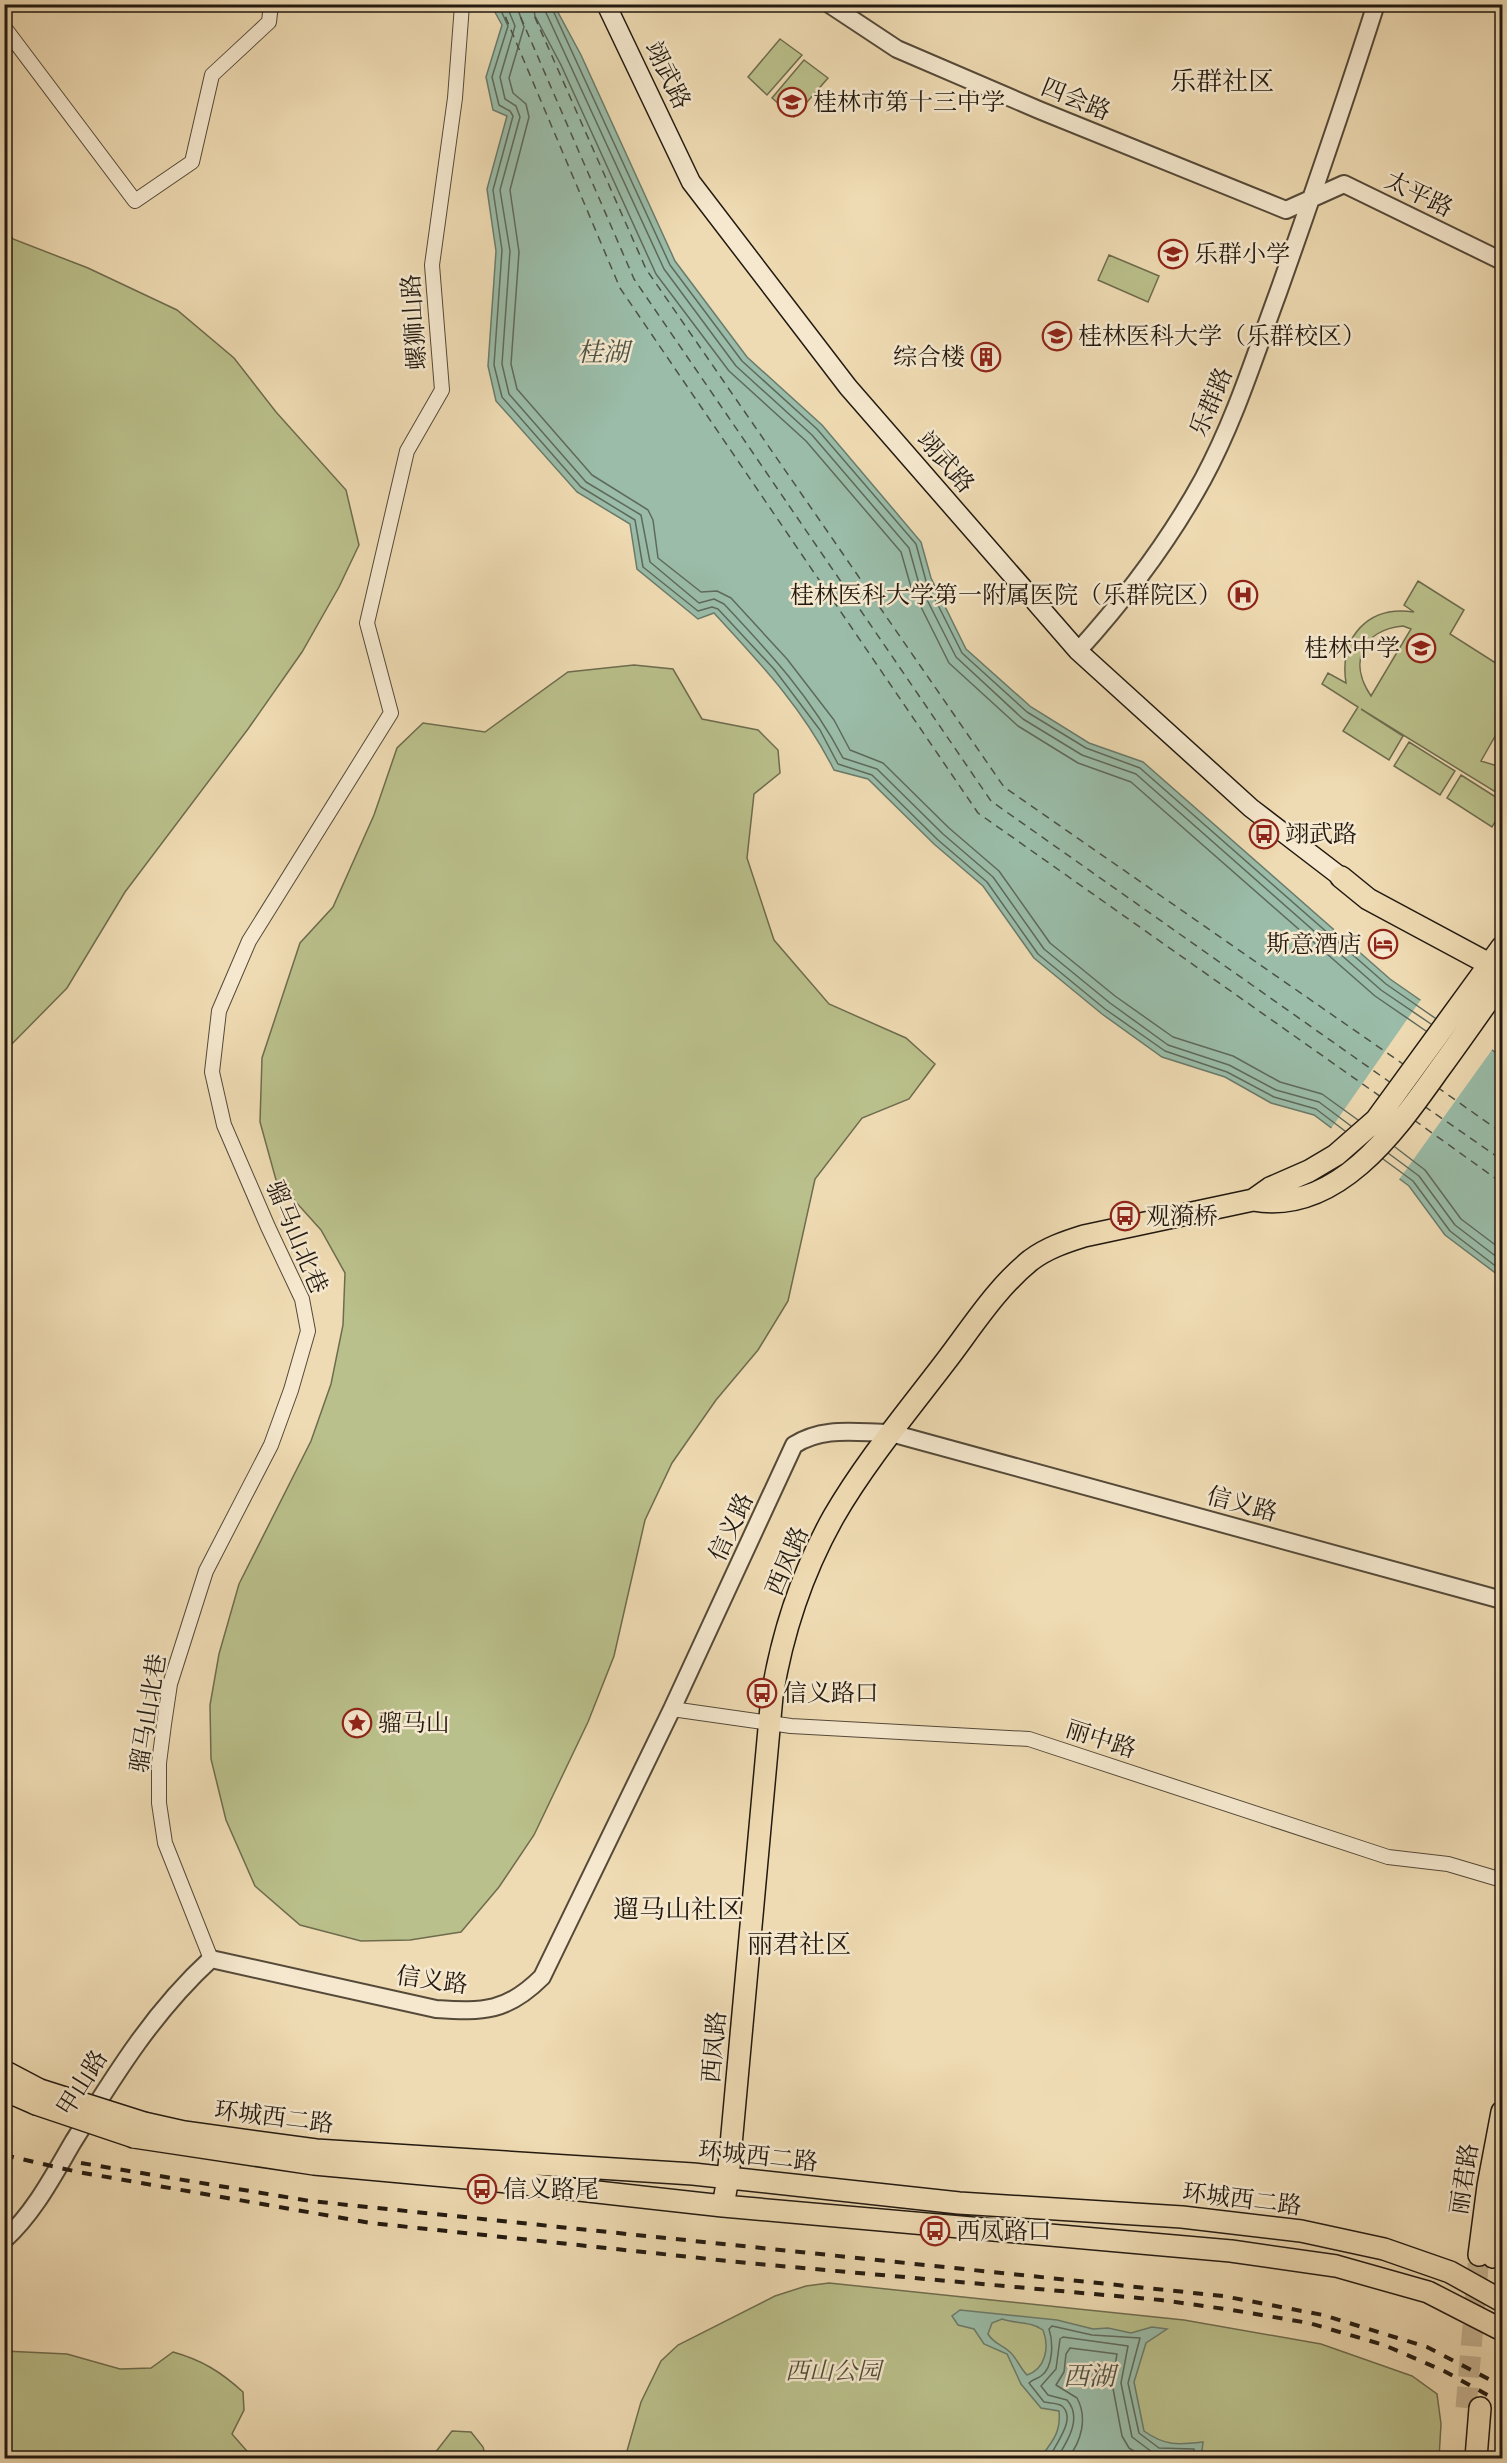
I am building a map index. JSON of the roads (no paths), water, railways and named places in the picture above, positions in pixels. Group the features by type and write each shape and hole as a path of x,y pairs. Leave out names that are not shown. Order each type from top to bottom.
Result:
{"main road":[{"name":"翊武路","path":"606,4 691,182 848,387 1078,651 1251,808 1368,899 1500,963"},
{"name":"西凤路","path":"723,2206 728,2178 778,1658 806,1578 834,1516 891,1433 982,1314 1012,1277 1032,1260 1058,1244 1084,1236 1253,1200 1270,1188 1309,1172 1342,1164 1392,1134 1500,963"},
{"name":"环城西二路","path":"4,2071 38,2097"},
{"name":"环城西二路","path":"4,2090 38,2097 139,2130 314,2164 489,2180 723,2206 1230,2251 1336,2266 1428,2292 1503,2330"},
{"name":"丽君路","path":"1503,2112 1489,2176 1486,2256 1503,2190"},
{"name":"环城西二路","path":"139,2130 184,2132 316,2150 728,2178 959,2203 1182,2217 1301,2231 1384,2249 1450,2272 1503,2301"},
{"path":"1462,2458 1473,2408 1476,2458"}],"street":[{"path":"4,27 135,201 192,162 212,75 269,22 271,4"},
{"name":"四会路","path":"830,4 897,49 1039,110 1275,206 1286,210 1313,197"},
{"name":"乐群路","path":"1078,651 1114,612 1160,550 1204,477 1241,397 1313,197 1376,4"},
{"name":"螺狮山路","path":"367,623 406,451 442,390 432,265 455,98 462,5"},
{"name":"太平路","path":"1313,197 1344,184 1503,261"},
{"name":"骝马山北巷","path":"211,1959 165,1843 159,1803 159,1773 166,1714 183,1639 206,1571 271,1445 291,1390 308,1331 302,1299 224,1125 212,1072 219,1011 249,941 391,713 367,623"},
{"name":"信义路","path":"211,1959 436,2009 468,2011 498,2007 523,1996 542,1977 672,1709 794,1445 810,1435 833,1432 891,1433 1503,1600"},
{"name":"丽中路","path":"672,1709 770,1724 1029,1739 1388,1857 1448,1864 1503,1880"},
{"name":"甲山路","path":"4,2240 30,2212 129,2053 176,1993 211,1959"}],"water":[{"name":"桂湖","path":"491,5 554,5 581,55 675,261 747,357 822,425 921,542 931,578 966,649 1031,707 1089,743 1143,762 1390,979 1502,1057 1502,1278 1445,1235 1409,1186 1314,1115 1271,1103 1225,1077 1162,1057 1102,1014 1034,958 983,886 934,844 868,779 834,770 795,706 714,613 698,619 637,569 630,524 577,492 496,401 488,366 496,251 487,189 507,116 493,110 486,77 502,25"},
{"name":"西湖","path":"960,2310 1057,2320 1093,2329 1108,2328 1131,2333 1152,2327 1167,2329 1146,2343 1134,2382 1144,2431 1165,2442 1186,2444 1203,2442 1201,2458 1044,2458 1043,2454 1058,2429 1059,2411 1041,2408 1021,2384 1007,2354 984,2344 974,2329 958,2325 952,2316","holes":["1002,2319 1033,2325 1043,2330 1046,2351 1042,2363 1027,2375 1012,2354 988,2334 992,2323"]}],"tunnel":[{"path":"1466,2408 1479,2255"}],"railway":[{"path":"4,2155 78,2172 371,2223 747,2263 1161,2300 1232,2310 1309,2323 1384,2345 1444,2371 1502,2403"},
{"path":"81,2163 310,2201 1223,2296 1323,2315 1427,2347 1502,2386"}],"place":[{"name":"桂林市第十三中学","path":"792,102"},
{"name":"乐群小学","path":"1173,254"},
{"name":"桂林医科大学（乐群校区）","path":"1057,336"},
{"name":"综合楼","path":"986,357"},
{"name":"桂林医科大学第一附属医院（乐群院区）","path":"1243,595"},
{"name":"桂林中学","path":"1421,648"},
{"name":"翊武路","path":"1264,834"},
{"name":"斯意酒店","path":"1383,944"},
{"name":"观漪桥","path":"1125,1216"},
{"name":"信义路口","path":"762,1693"},
{"name":"骝马山","path":"357,1723"},
{"name":"信义路尾","path":"482,2189"},
{"name":"西凤路口","path":"935,2231"}],"district":[{"name":"乐群社区","path":"1222,81"},
{"name":"遛马山社区","path":"678,1909"},
{"name":"丽君社区","path":"799,1944"}],"park label":[{"name":"西山公园","path":"833,2371"}]}
